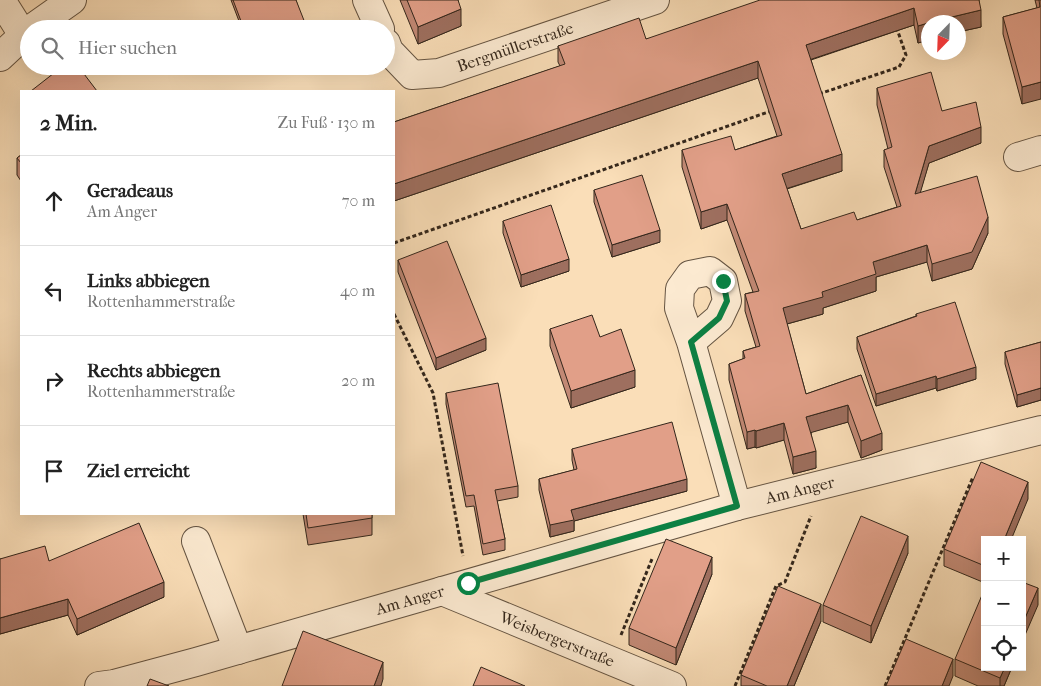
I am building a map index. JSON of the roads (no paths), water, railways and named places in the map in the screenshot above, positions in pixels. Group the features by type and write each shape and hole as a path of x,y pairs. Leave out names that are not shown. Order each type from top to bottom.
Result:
{"street":[{"path":"1,0 20,22"},
{"path":"44,20 72,0"},
{"path":"367,0 376,20"},
{"name":"Bergmüllerstraße","path":"395,56 412,75 438,73 655,0"},
{"path":"0,57 20,38"},
{"path":"691,342 737,506"},
{"name":"Am Anger","path":"99,686 114,684 238,650 737,506 1041,430"},
{"path":"196,541 238,650"},
{"name":"Weisbergerstraße","path":"442,591 672,686"}]}
